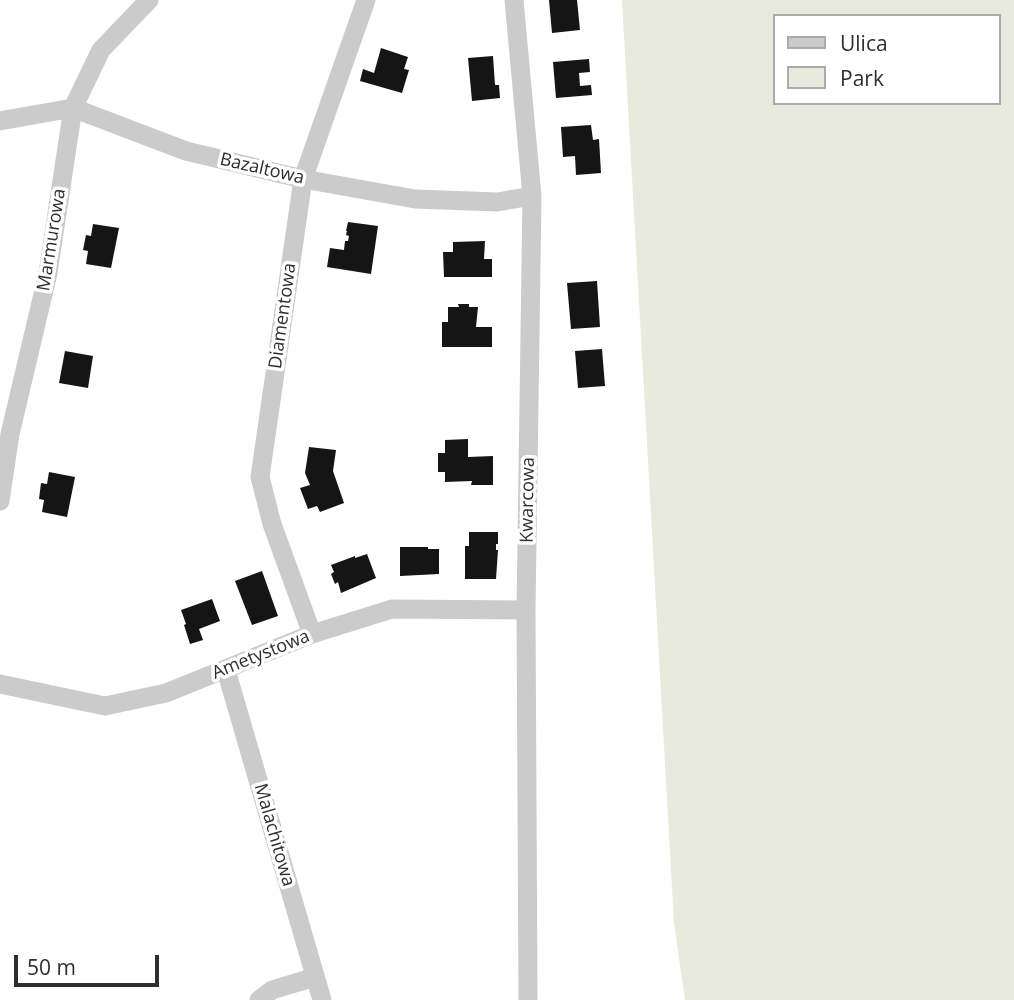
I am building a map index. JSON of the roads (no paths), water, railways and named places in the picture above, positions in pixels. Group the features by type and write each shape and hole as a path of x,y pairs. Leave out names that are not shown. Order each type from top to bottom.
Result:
{"street":[{"name":"Marmurowa","path":"0,501 10,434 48,273 73,108 101,50 149,0"},
{"name":"Diamentowa","path":"312,634 272,524 260,477 303,179 366,0"},
{"name":"Kwarcowa","path":"514,0 532,196 526,610 528,1000"},
{"path":"0,121 73,108"},
{"name":"Bazaltowa","path":"73,108 186,151 303,179 415,199 497,202 532,196"},
{"name":"Ametystowa","path":"0,684 105,706 166,693 312,634 392,609 526,610"},
{"name":"Malachitowa","path":"226,670 322,1000"},
{"path":"259,1000 272,990 315,977"}]}
